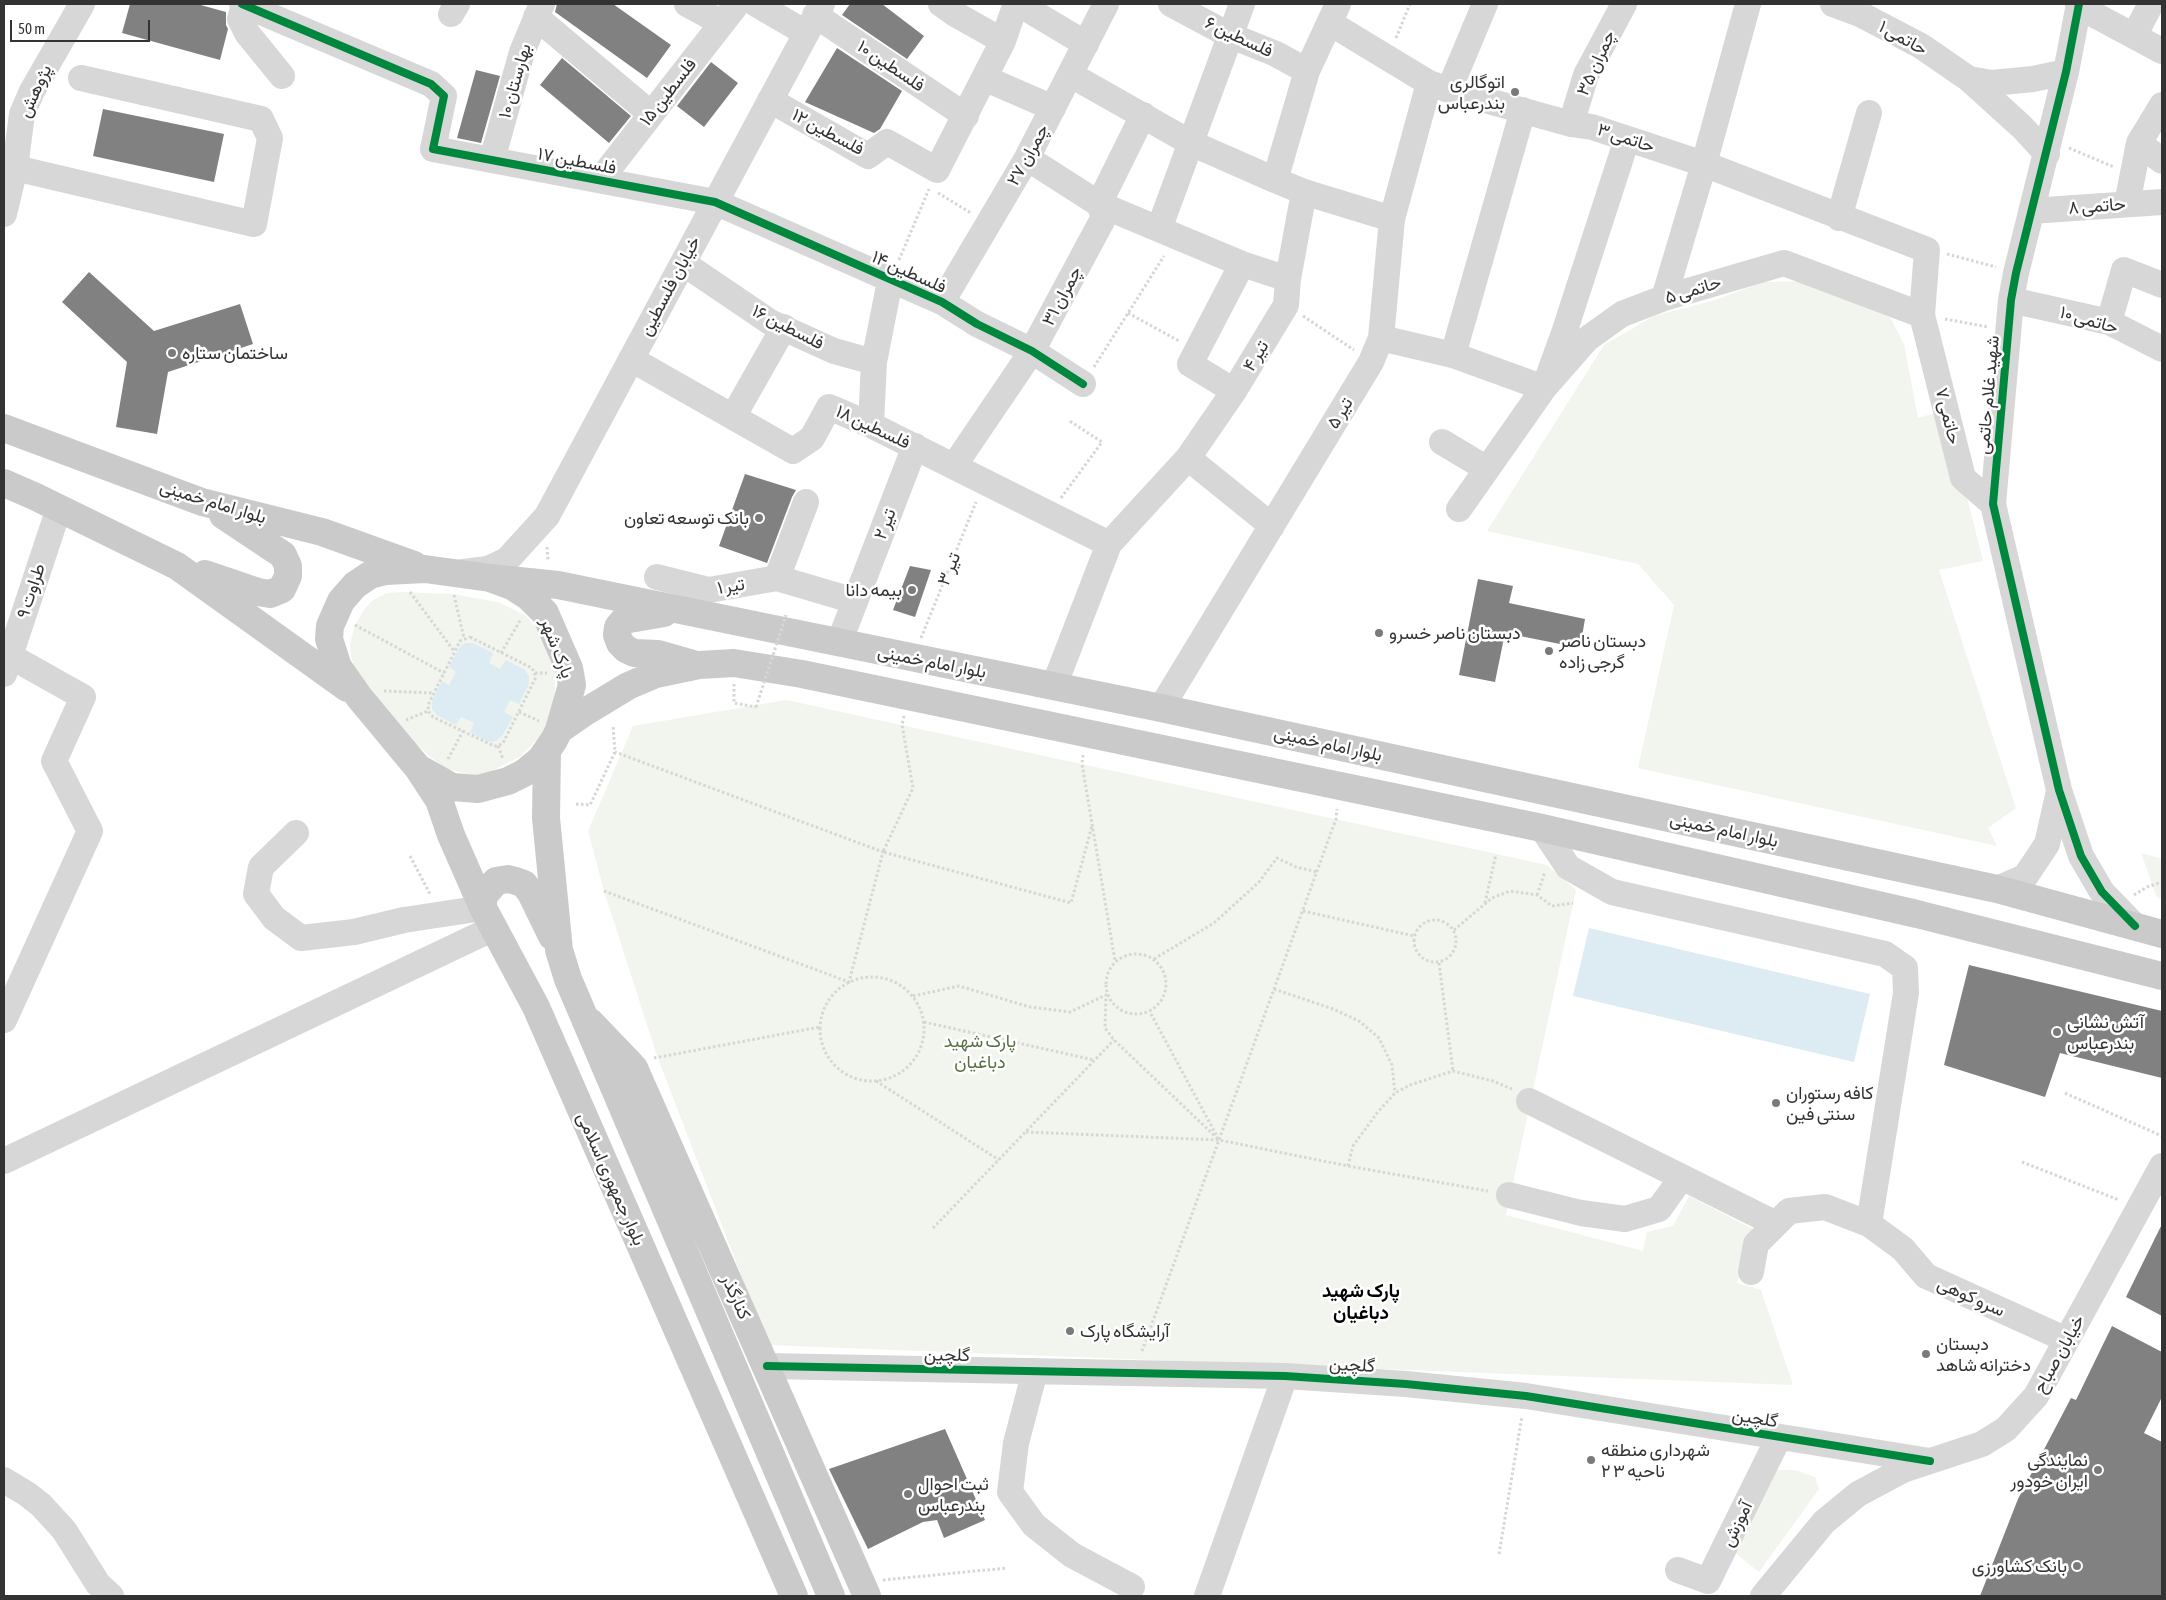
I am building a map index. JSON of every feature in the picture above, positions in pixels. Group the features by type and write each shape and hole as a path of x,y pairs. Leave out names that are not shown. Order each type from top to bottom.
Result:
{"main road":[{"name":"بلوار امام خمینی","path":"4,428 202,502 322,532 420,581"},
{"path":"4,483 178,566 258,592 270,594 282,590 288,576 288,566 283,555 202,502"},
{"path":"178,566 328,672 368,694"},
{"name":"پارک شهر","path":"498,569 512,586 529,597 545,613 554,629 569,668 572,685 541,759 524,773 508,781 478,789 452,787 418,768 368,694 338,667 329,639 330,626 341,601 355,586 370,575 386,571 455,589 498,569"},
{"name":"بلوار امام خمینی","path":"498,569 558,585 1161,708 1997,889 2162,934"},
{"path":"675,609 650,616 624,620 618,628 617,635 620,643 634,653 658,654 699,665"},
{"path":"551,735 584,712 628,686 656,674 699,665 734,663 802,674 1542,828 1918,914 2162,976"},
{"name":"بلوار جمهوری اسلامی","path":"551,735 545,804 559,950 581,1014 831,1596"},
{"name":"بلوار جمهوری اسلامی","path":"418,768 439,800 451,836 488,918 536,1007 794,1596"},
{"path":"488,918 483,899 496,881 508,879 524,884 559,950"},
{"name":"کنارگذر","path":"581,1014 634,1068 864,1589"}],"street":[{"name":"پژوهش","path":"4,214 15,168 12,123 82,4"},
{"path":"243,4 240,19 247,32 282,76"},
{"name":"فلسطین ۱۷","path":"243,4 431,84 444,96 432,149 715,202"},
{"path":"687,4 729,13"},
{"path":"756,4 814,17"},
{"path":"941,4 1003,41"},
{"name":"چمران ۲۷","path":"942,302 1027,158 1106,4"},
{"name":"فلسطین ۶","path":"1171,4 1229,34 1276,54 1307,71"},
{"path":"1168,232 1191,143 1229,34 1242,4"},
{"name":"تیر ۵","path":"1161,708 1371,362 1381,338 1392,219 1439,86 1485,4"},
{"name":"چمران ۳۵","path":"1571,124 1586,75 1624,4"},
{"path":"1664,298 1704,164 1748,4"},
{"name":"حاتمی ۱","path":"1833,4 1860,14 1921,46 1969,79 2022,127 2049,146"},
{"path":"2134,36 2151,4"},
{"path":"2079,5 2162,51"},
{"name":"شهید غلام حاتمی","path":"1997,889 2025,877 2047,844 2059,790 1994,504 2011,300 2031,211 2049,146 2079,5"},
{"path":"966,116 1003,41 1014,9 1024,7 1040,10 1086,44"},
{"path":"539,10 651,114"},
{"name":"بهارستان ۱۰","path":"492,160 522,52 539,10"},
{"path":"1275,180 1307,71 1332,10"},
{"name":"حاتمی ۳","path":"1332,10 1388,58 1439,86 1571,124 1592,127 1704,164 1839,218 1927,250"},
{"name":"فلسطین ۱۵","path":"600,180 729,13"},
{"name":"خیابان فلسطین","path":"498,569 547,516 814,17"},
{"name":"فلسطین ۱۰","path":"814,17 966,116"},
{"name":"حاتمی ۱","path":"1969,79 1992,83 2034,79 2066,72"},
{"path":"1071,74 1191,143 1304,192 1392,219"},
{"path":"15,168 254,224 270,138 261,119 81,78"},
{"path":"984,78 1053,108"},
{"name":"فلسطین ۱۲","path":"770,100 868,156 887,142 937,170 966,116"},
{"path":"2127,204 2139,143 2162,105"},
{"path":"1453,355 1523,110"},
{"path":"1839,218 1869,113"},
{"name":"چمران ۳۱","path":"954,466 1032,351 1104,217 1099,204 1143,115"},
{"path":"1381,338 1453,355 1544,388 1564,333 1627,139"},
{"path":"2139,143 2162,161"},
{"path":"1027,158 1099,204 1242,264 1288,279"},
{"name":"تیر ۴","path":"1054,686 1109,544 1188,458 1234,391 1286,305 1288,279 1304,192"},
{"name":"فلسطین ۱۴","path":"715,202 890,281 942,302 977,324 1032,351 1083,384"},
{"name":"حاتمی ۸","path":"2031,211 2162,202"},
{"path":"1922,315 1927,250"},
{"name":"فلسطین ۱۶","path":"682,263 770,322 834,351 874,362"},
{"name":"حاتمی ۵","path":"1459,509 1544,388 1586,339 1622,314 1664,298 1784,263 1922,315"},
{"path":"1234,391 1190,364 1242,264"},
{"path":"2109,322 2124,270 2160,277"},
{"path":"871,425 874,362 890,281"},
{"name":"حاتمی ۱۰","path":"2011,300 2109,322 2162,349"},
{"name":"حاتمی ۷","path":"1922,315 1964,478 1994,504"},
{"path":"733,417 784,327"},
{"name":"فلسطین ۱۸","path":"631,359 793,451 812,438 829,407 915,446 1109,544"},
{"path":"1442,442 1487,469"},
{"name":"تیر ۲","path":"839,643 915,446"},
{"path":"1188,458 1272,526"},
{"path":"777,578 806,502"},
{"name":"طراوت ۹","path":"7,665 59,508"},
{"name":"تیر ۱","path":"657,577 709,590 777,578 855,601"},
{"path":"4,1020 90,831 54,761 83,697 7,665"},
{"path":"2059,790 2080,856 2102,892 2135,926"},
{"path":"1542,828 1568,867 1612,892 1885,954 1905,968 1906,993 1869,1224"},
{"path":"296,833 261,867 256,894 274,918 301,938 354,932 404,920 488,918"},
{"path":"4,1161 488,918"},
{"path":"1529,1101 1776,1224"},
{"name":"خیابان صباح","path":"1763,1596 1824,1522 1858,1494 1903,1470 1982,1444 2006,1429 2036,1396 2162,1166"},
{"path":"1509,1195 1581,1213 1625,1219 1659,1209 1682,1177"},
{"name":"سرو کوهی","path":"1751,1272 1756,1244 1789,1211 1825,1207 1869,1224 1902,1249 1926,1276 2067,1340"},
{"name":"گلچین","path":"767,1366 1285,1376 1406,1384 1526,1396 1930,1461"},
{"path":"1035,1371 1016,1443 1010,1492 1034,1525 1072,1555 1132,1587"},
{"path":"1207,1596 1285,1376"},
{"name":"آموزش","path":"1678,1570 1708,1581 1780,1437"},
{"path":"4,1480 41,1505 64,1530 98,1584 111,1596"}],"path":[{"path":"1388,58 1410,4"},
{"path":"2049,146 2133,176"},
{"path":"890,281 930,188 988,224"},
{"path":"1083,384 1128,313 1168,232"},
{"path":"1927,250 1937,251 2016,273"},
{"path":"1286,305 1371,362"},
{"path":"1128,313 1197,352"},
{"path":"1922,315 2009,332"},
{"path":"1050,514 1102,442 1068,420"},
{"path":"401,592 410,592 420,581"},
{"path":"455,589 464,638"},
{"path":"410,592 454,651"},
{"path":"501,653 523,614 527,618"},
{"path":"734,703 756,707 786,615"},
{"path":"352,632 357,621"},
{"path":"355,625 444,673"},
{"path":"470,637 532,668 535,673 536,680 503,743 498,746 494,746 433,717 428,711 428,703 454,651 464,638 470,637"},
{"path":"368,694 433,693"},
{"path":"849,982 883,852 914,788 902,725 908,696"},
{"path":"405,720 428,711"},
{"path":"519,712 551,735"},
{"path":"576,804 590,805 614,752 613,725"},
{"path":"448,760 463,731"},
{"path":"1087,734 1082,764 1115,961"},
{"path":"498,746 504,766"},
{"path":"614,752 883,852 1071,903 1092,826"},
{"path":"1132,1373 1139,1360 1336,819 1340,786"},
{"path":"1484,903 1496,854"},
{"path":"1154,959 1214,923 1259,882 1277,858 1296,867 1317,872"},
{"path":"1537,896 1547,864"},
{"path":"2115,906 2147,887 2162,882"},
{"path":"604,891 849,982"},
{"path":"1454,930 1484,903 1510,891 1537,896 1552,906 1573,904"},
{"path":"1303,911 1414,936"},
{"path":"1435,919 1442,920 1454,930 1457,937 1455,950 1451,956 1439,962 1432,962 1420,956 1416,950 1414,936 1422,924 1435,919"},
{"path":"1106,995 1117,1009 1133,1015 1150,1012 1165,997 1166,976 1154,959 1134,953 1115,961 1105,977 1105,1028 1114,1040 1219,1140"},
{"path":"1439,962 1453,1071"},
{"path":"876,977 890,980 903,986 913,996 920,1008 924,1022 924,1039 918,1055 906,1068 892,1077 875,1081 847,1074 836,1066 824,1048 820,1027 822,1013 828,1000 837,990 849,982 862,978 876,977"},
{"path":"913,996 959,986 1030,1007 1070,1012 1106,995"},
{"path":"1274,989 1333,1008 1359,1021 1379,1038 1392,1065 1395,1093"},
{"path":"1150,1012 1219,1140"},
{"path":"924,1022 1095,1060"},
{"path":"634,1068 657,1056 820,1027"},
{"path":"933,1228 1114,1040"},
{"path":"1348,1166 1353,1146 1395,1093 1410,1085 1453,1071 1493,1081 1509,1088 1529,1101"},
{"path":"875,1081 998,1160"},
{"path":"2064,1093 2162,1136"},
{"path":"1026,1132 1219,1140 1348,1166 1509,1195"},
{"path":"2022,1162 2139,1208"},
{"path":"1499,1554 1526,1396"},
{"path":"864,1589 1006,1568"}],"green space":[{"path":"1808,281 1888,313 1904,344 1918,418 1945,410 1983,561 1939,570 2016,808 1988,828 1997,846 1638,768 1674,605 1638,564 1487,531 1604,345 1654,316 1712,301 1763,282"},
{"path":"387,593 453,594 498,602 526,616 539,631 550,655 555,672 555,699 546,725 539,737 521,756 486,774 471,775 444,768 418,746 374,699 355,669 351,657 350,644 355,625 373,600"},
{"name":"پارک شهید دباغیان","path":"786,700 1547,865 1576,890 1506,1215 1643,1251 1647,1232 1673,1226 1689,1196 1753,1229 1737,1283 1761,1290 1793,1385 768,1345 657,1056 604,891 588,831 633,726"},
{"path":"2141,853 2162,859 2162,899 2157,898"},
{"path":"1776,1470 1795,1470 1815,1477 1819,1489 1759,1572 1734,1552"}],"shaded area":[{"path":"465,643 473,643 493,653 489,663 500,669 506,660 525,670 529,677 529,684 519,704 510,700 504,712 513,717 502,736 496,741 488,742 470,732 474,723 461,717 456,725 437,715 432,709 432,701 442,681 449,685 456,672 449,667 459,648"},
{"path":"1589,928 1870,994 1854,1062 1573,996"}],"building":[{"path":"130,4 197,4 226,12 226,25 228,29 220,60 122,33"},
{"path":"557,4 613,4 671,45 647,78 555,12"},
{"path":"850,4 882,4 924,36 907,59 842,15"},
{"path":"837,48 902,91 880,129 874,133 805,102"},
{"path":"562,58 631,116 609,143 540,85"},
{"path":"711,62 738,83 704,127 677,106"},
{"path":"476,70 500,76 481,143 457,138"},
{"path":"103,109 224,134 214,182 93,156"},
{"name":"ساختمان ستاره","path":"89,272 154,331 240,304 253,344 168,372 157,434 116,427 127,362 62,302"},
{"name":"بانک توسعه تعاون","path":"745,474 796,490 767,563 719,546"},
{"name":"بیمه دانا","path":"910,566 931,570 915,617 893,610"},
{"path":"1478,579 1513,586 1509,603 1585,619 1580,648 1505,633 1495,682 1459,675"},
{"name":"آتش نشانی بندرعباس","path":"1969,965 2162,1011 2162,1078 2060,1053 2045,1097 1944,1065"},
{"path":"2162,1224 2162,1316 2126,1297"},
{"path":"2112,1326 2162,1352 2162,1397 2144,1433 2162,1442 2162,1596 1980,1596 2018,1499 2071,1398 2076,1400"},
{"name":"ثبت احوال بندرعباس","path":"945,1429 985,1520 944,1538 937,1520 923,1522 868,1549 829,1469"}],"cycle path":[{"path":"242,4 431,84 444,96 433,149 715,202 942,302 977,324 1032,351 1083,384"},
{"path":"2079,4 2066,72 2011,300 1993,504 2059,790 2081,856 2102,892 2135,926"},
{"path":"767,1366 1285,1376 1406,1384 1526,1396 1930,1461"}],"place":[{"name":"اتوگالری بندرعباس","path":"1515,92"},
{"name":"ساختمان ستاره","path":"172,353"},
{"name":"بانک توسعه تعاون","path":"759,518"},
{"name":"بیمه دانا","path":"912,590"},
{"name":"دبستان ناصر خسرو","path":"1379,633"},
{"name":"دبستان ناصر گرجی زاده","path":"1549,651"},
{"name":"آتش نشانی بندرعباس","path":"2057,1032"},
{"name":"کافه رستوران سنتی فین","path":"1776,1103"},
{"name":"آرایشگاه پارک","path":"1070,1331"},
{"name":"دبستان دخترانه شاهد","path":"1926,1354"},
{"name":"شهرداری منطقه ۲ ناحیه ۳","path":"1591,1460"},
{"name":"نمایندگی ایران خودور","path":"2098,1470"},
{"name":"ثبت احوال بندرعباس","path":"908,1494"},
{"name":"بانک کشاورزی","path":"2077,1566"}],"district":[{"name":"پارک شهید دباغیان","path":"1361,1302"}]}
